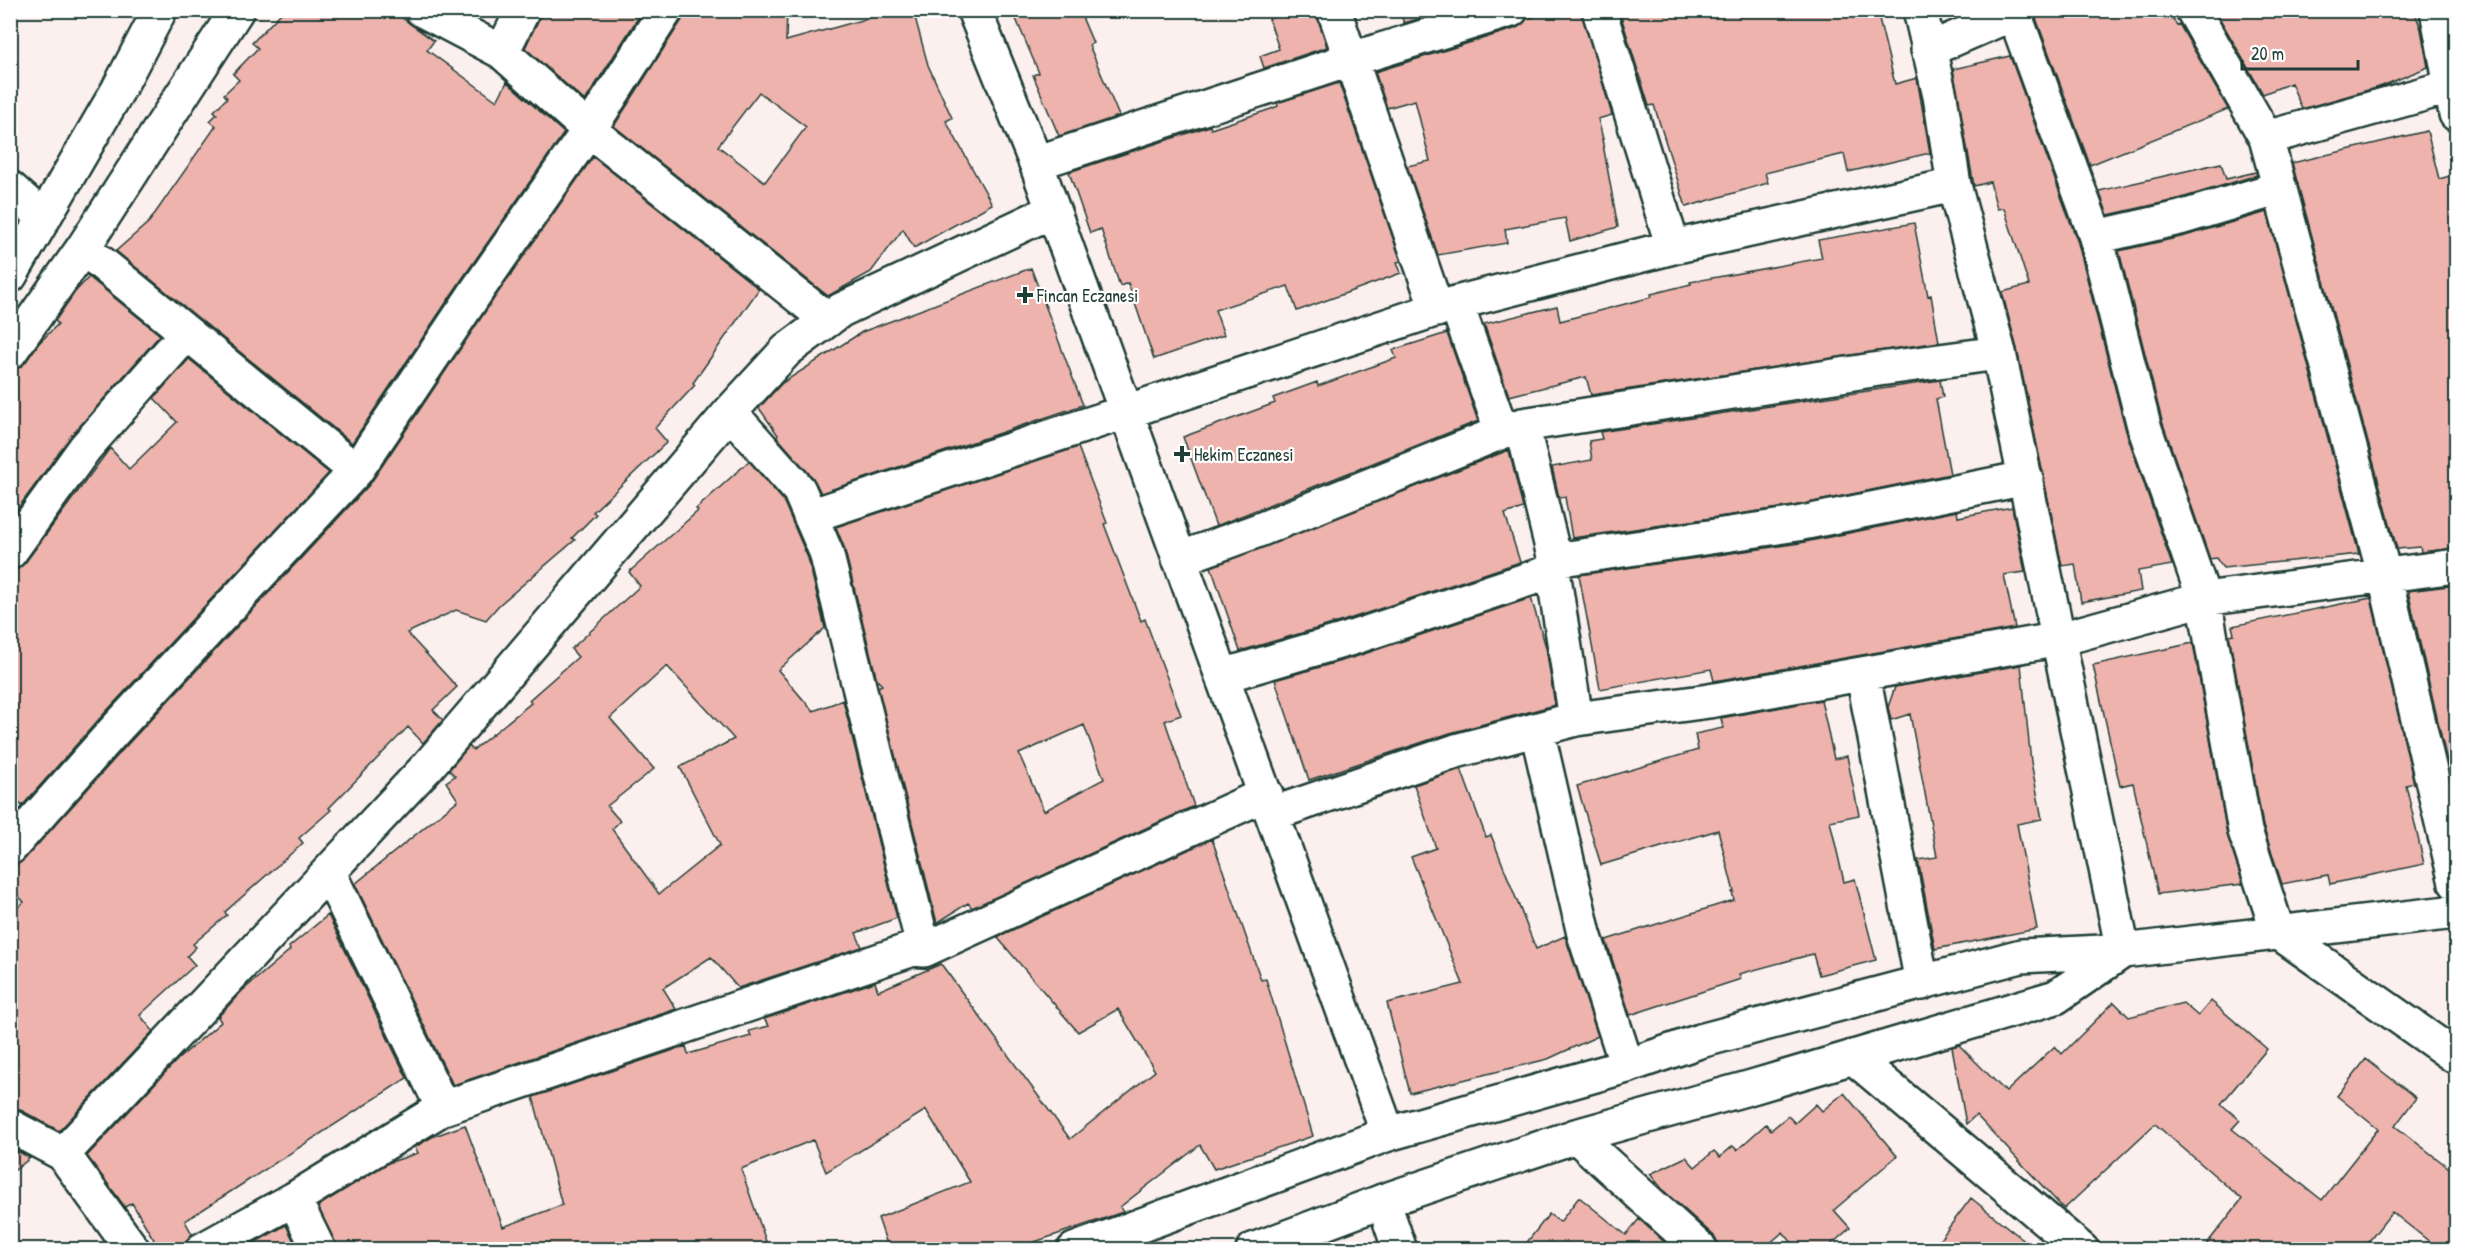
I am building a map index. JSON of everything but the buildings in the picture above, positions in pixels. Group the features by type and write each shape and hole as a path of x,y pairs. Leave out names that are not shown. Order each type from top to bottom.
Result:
{"street":[{"path":"10,352 83,248 237,10"},
{"path":"422,10 502,52 589,130 828,320"},
{"path":"502,52 523,10"},
{"path":"16,831 122,722 356,471 485,279 589,130 666,10"},
{"path":"974,10 1035,163 1388,1134"},
{"path":"1334,10 1447,306 1512,429 1554,566 1576,719"},
{"path":"1035,163 1352,59 1511,10"},
{"path":"1599,10 1673,247"},
{"path":"1920,10 1940,96 1954,185 2000,353 2123,951"},
{"path":"2193,10 2266,138 2385,577 2457,883"},
{"path":"2266,138 2454,95 2437,10"},
{"path":"1928,50 2016,12 2096,237 2144,426 2204,599 2245,831 2278,932 2457,1057"},
{"path":"10,276 118,90 149,15"},
{"path":"810,516 1447,306 1673,247 1954,185"},
{"path":"10,188 44,218"},
{"path":"2096,237 2180,218 2280,188"},
{"path":"63,1154 428,766 730,412 787,350 841,310 1052,211"},
{"path":"83,248 356,471"},
{"path":"10,552 86,448 186,334"},
{"path":"1179,559 1270,526 1512,429 1879,369 2000,353"},
{"path":"730,412 799,490 826,552 924,950"},
{"path":"1222,676 1349,639 1554,566 1797,524 2026,478"},
{"path":"202,1250 294,1199 443,1108 913,949 924,950 1269,804 1576,719 1709,701 2060,639 2204,599 2457,566"},
{"path":"1863,675 1922,983"},
{"path":"1537,730 1584,934 1627,1066"},
{"path":"329,873 443,1108"},
{"path":"1074,1250 1388,1134 1627,1066 1700,1041 2021,956 2123,951 2457,912"},
{"path":"1253,1250 1383,1201 1576,1136 2055,997 2123,951"},
{"path":"1854,1057 2082,1250"},
{"path":"10,1126 63,1154 125,1247"},
{"path":"1576,1136 1701,1250"},
{"path":"294,1199 319,1250"},
{"path":"1383,1201 1400,1250"}],"place":[{"name":"Fincan Eczanesi","path":"1025,295"},
{"name":"Hekim Eczanesi","path":"1182,454"}]}
